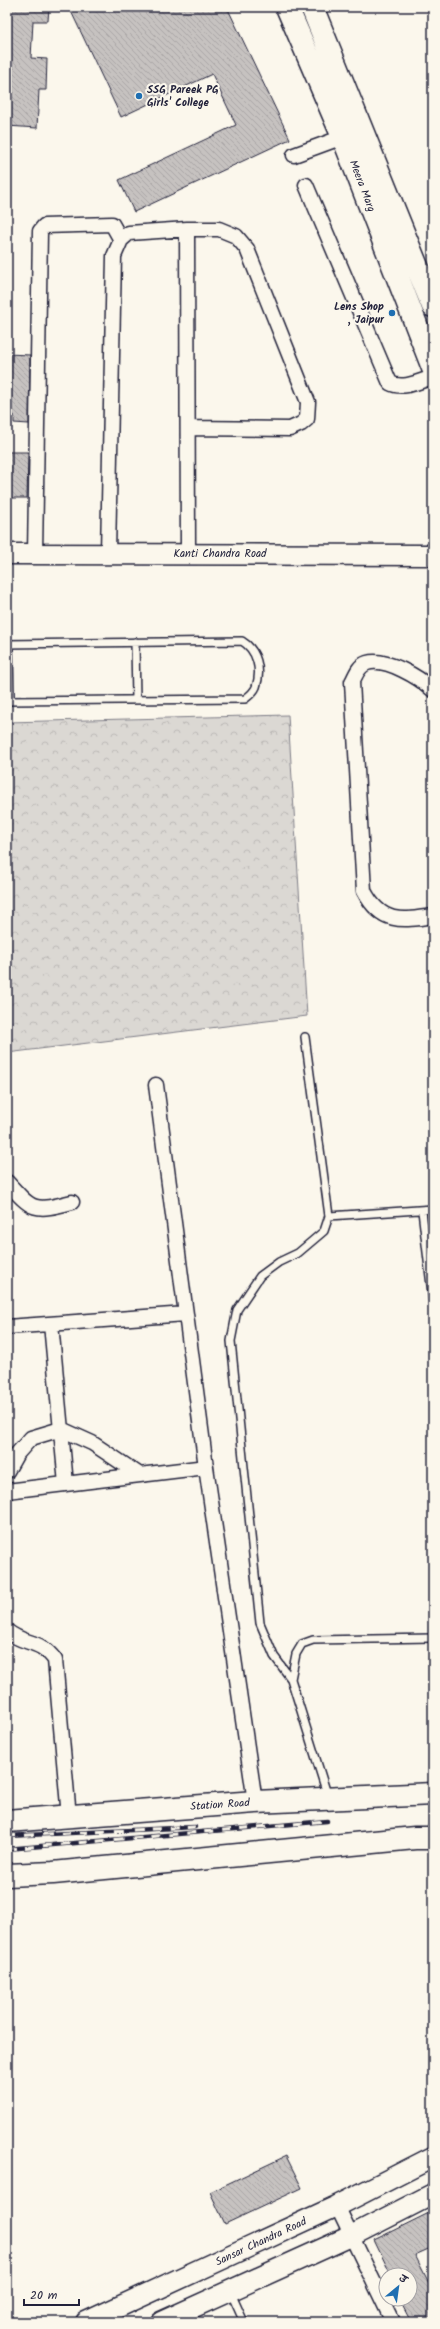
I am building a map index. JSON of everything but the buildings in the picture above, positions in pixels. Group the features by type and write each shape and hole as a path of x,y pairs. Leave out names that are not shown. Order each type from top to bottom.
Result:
{"main road":[{"name":"Meera Marg","path":"287,7 343,136 433,368"},
{"name":"Meera Marg","path":"312,7 433,306"},
{"name":"Station Road","path":"7,1821 255,1802 329,1800 433,1794"},
{"path":"7,1875 53,1873 414,1838 433,1838"}],"street":[{"path":"294,155 343,136"},
{"path":"306,185 390,383 396,386 409,385 433,377"},
{"path":"35,554 40,231 44,226 112,224 121,240"},
{"path":"187,229 189,428 188,554"},
{"path":"108,553 114,256 121,240 129,233 187,229 219,229 236,236 247,249 308,402 309,409 307,419 301,424 290,428 189,428"},
{"name":"Kanti Chandra Road","path":"7,554 108,553 433,556"},
{"path":"433,690 402,669 385,663 367,662 358,669 352,682 364,892 370,903 380,913 395,920 409,920 433,916"},
{"path":"156,1085 206,1467 255,1802"},
{"path":"7,1182 27,1204 48,1208 72,1202"},
{"path":"7,1327 186,1314"},
{"path":"50,1324 66,1484"},
{"path":"7,1471 16,1455 32,1438 61,1429 92,1443 140,1475"},
{"path":"7,1491 206,1467"},
{"path":"7,1631 15,1638 38,1643 49,1652 55,1660 69,1817"},
{"name":"Sansar Chandra Road","path":"86,2322 337,2206 433,2157"},
{"path":"161,2322 351,2236 433,2194"},
{"path":"337,2206 393,2322"}],"lane":[{"path":"134,642 136,700"},
{"path":"134,642 242,642 250,646 256,655 258,677 256,688 246,699 8,701 8,644 134,642"},
{"path":"305,1037 329,1216 324,1230 298,1253 279,1262 260,1276 237,1310 231,1341 260,1623 274,1656 291,1679 329,1800"},
{"path":"329,1216 422,1211 433,1209"},
{"path":"422,1211 433,1302"},
{"path":"291,1679 296,1654 302,1644 313,1640 433,1638"},
{"path":"230,2291 244,2322"}],"green space":[{"path":"288,715 307,1016 7,1053 7,722"}],"railway":[{"path":"7,1849 327,1821"},
{"path":"7,1836 195,1827"}],"place":[{"name":"SSG Pareek PG Girls' College","path":"139,96"},
{"name":"Lens Shop , Jaipur","path":"392,313"}]}
